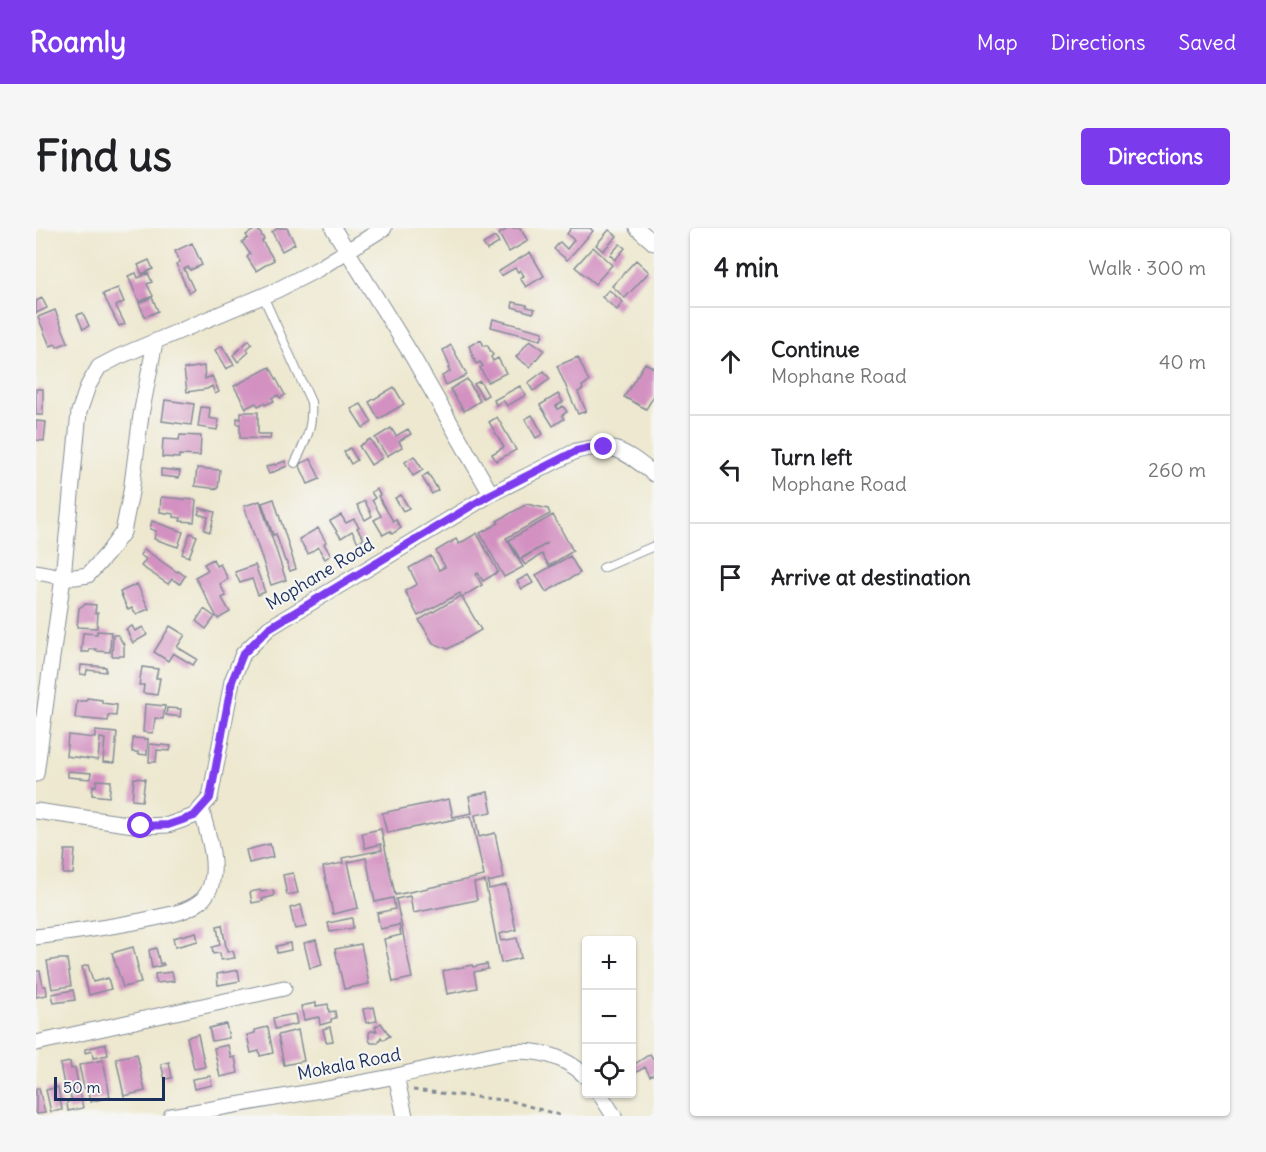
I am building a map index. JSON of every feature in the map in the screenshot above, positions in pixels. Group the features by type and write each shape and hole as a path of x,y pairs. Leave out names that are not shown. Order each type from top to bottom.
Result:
{"street":[{"path":"333,228 411,354 491,494"},
{"path":"36,774 63,577 78,412 88,386 99,368 118,357 263,296 318,269 384,228"},
{"path":"638,228 654,243"},
{"path":"36,572 63,577 88,575 108,555 123,532 155,342"},
{"name":"Mophane Road","path":"201,808 210,798 232,681 243,654 269,628 491,494 576,451 589,448 615,448 628,454 654,474"},
{"path":"36,811 141,826 168,825 194,816 201,808"},
{"path":"36,937 127,924 182,912 200,902 212,882 213,871 213,857 201,808"},
{"path":"36,1043 284,988"},
{"name":"Mokala Road","path":"171,1116 252,1109 397,1080 489,1055 513,1052 550,1055 582,1073"},
{"path":"397,1080 405,1116"},
{"path":"603,1098 614,1116"}],"lane":[{"path":"263,296 311,402 310,430 295,463"},
{"path":"603,568 654,546"}],"path":[{"path":"397,1080 412,1090 511,1101 562,1116"}],"building":[{"path":"257,228 274,260 256,271 247,257 250,254 242,242 248,238 246,235"},
{"path":"278,228 287,228 295,244 282,251 272,232"},
{"path":"509,228 520,228 528,241 509,252 499,234"},
{"path":"571,228 590,228 593,231 567,260 554,249 560,242 567,249 574,240 567,234"},
{"path":"609,230 617,236 603,251 596,245"},
{"path":"495,237 499,243 487,250 483,244"},
{"path":"192,243 202,265 190,270 188,267 184,269 194,290 189,293 176,264 180,262 175,251"},
{"path":"620,244 625,248 615,260 610,255"},
{"path":"593,247 612,265 595,284 575,267"},
{"path":"530,252 544,276 526,287 520,278 524,276 520,270 518,272 515,268 501,276 498,272"},
{"path":"149,260 153,269 142,274 138,265"},
{"path":"636,260 649,272 625,298 612,286"},
{"path":"136,273 138,278 148,273 152,282 147,284 153,296 139,302 128,276"},
{"path":"118,288 124,302 116,306 125,324 119,326 103,294"},
{"path":"609,290 623,302 617,310 602,297"},
{"path":"152,297 158,311 145,317 139,303"},
{"path":"42,298 47,308 36,313 36,301"},
{"path":"513,302 535,309 533,313 512,307"},
{"path":"55,310 68,342 57,347 56,344 50,346 38,317"},
{"path":"83,313 89,326 83,329 77,315"},
{"path":"493,319 543,332 541,340 491,327"},
{"path":"249,340 252,344 247,349 249,352 238,362 233,355"},
{"path":"481,340 493,355 491,357 493,361 498,358 506,373 488,382 480,368 483,366 480,362 476,364 469,346"},
{"path":"530,340 544,350 530,367 516,357"},
{"path":"451,345 467,375 446,385 442,376 450,372 448,368 450,367 443,350"},
{"path":"222,346 234,365 226,369 215,350"},
{"path":"578,357 589,382 578,392 586,411 578,414 557,366"},
{"path":"645,363 654,368 654,396 646,409 624,397"},
{"path":"204,366 205,379 212,376 219,392 215,394 212,386 187,392 184,369"},
{"path":"270,367 285,395 272,398 274,401 265,405 264,403 258,406 256,403 246,408 234,386"},
{"path":"544,371 550,379 533,391 528,383"},
{"path":"467,379 480,401 464,411 450,389"},
{"path":"480,381 488,395 483,398 474,384"},
{"path":"520,386 526,395 507,406 503,400 496,405 494,400"},
{"path":"394,387 404,404 379,419 369,402"},
{"path":"36,389 43,389 43,415 36,415"},
{"path":"558,394 563,402 556,406 558,409 563,406 567,412 562,415 564,419 553,426 540,405"},
{"path":"165,400 194,404 191,425 162,421"},
{"path":"361,404 372,422 363,428 351,409"},
{"path":"201,407 210,408 209,418 219,420 217,430 198,427"},
{"path":"241,412 258,412 258,434 271,434 270,439 240,438 240,424 237,424 237,418 241,419"},
{"path":"532,415 543,434 536,438 525,419"},
{"path":"497,417 516,450 496,461 492,454 504,447 489,422"},
{"path":"36,421 46,422 44,441 36,440"},
{"path":"391,428 396,436 408,429 411,434 399,441 402,447 387,456 375,438"},
{"path":"180,435 201,436 200,456 162,457 163,439 179,440"},
{"path":"370,439 382,458 371,465 359,446"},
{"path":"350,448 357,460 351,464 344,452"},
{"path":"414,456 423,470 413,476 405,462"},
{"path":"311,459 320,479 308,484 299,464"},
{"path":"285,461 287,466 269,474 266,467"},
{"path":"197,468 220,470 218,489 195,486"},
{"path":"161,469 180,471 179,478 161,476"},
{"path":"428,473 438,490 432,494 422,477"},
{"path":"377,489 380,495 378,496 393,521 396,520 401,528 392,534 390,531 383,535 374,520 381,516 372,500 375,498 371,492"},
{"path":"401,495 409,508 403,511 395,498"},
{"path":"161,497 196,500 194,522 180,521 181,518 174,517 174,514 160,512"},
{"path":"274,499 296,569 290,571 276,534 273,535 262,503"},
{"path":"260,501 286,580 271,585 244,506"},
{"path":"365,501 372,516 365,520 357,505"},
{"path":"527,504 548,509 550,514 506,538 523,567 504,577 480,533"},
{"path":"200,508 215,512 210,532 204,530 208,517 198,514"},
{"path":"341,515 346,523 354,519 364,539 358,542 352,531 341,538 330,521"},
{"path":"553,515 573,551 549,566 542,554 525,565 521,559 548,543 520,559 509,540"},
{"path":"152,521 183,532 178,547 154,539 156,531 150,529"},
{"path":"318,528 331,555 325,559 318,547 308,554 299,539"},
{"path":"190,533 197,536 189,557 182,554"},
{"path":"477,533 498,572 483,581 478,573 476,574 482,585 462,597 481,630 448,649 433,643 419,620 461,596 460,593 418,616 405,591 417,584 409,568 431,556 439,570 445,567 436,551 456,539 459,544"},
{"path":"144,549 185,576 180,584 172,579 168,584 141,566 146,559 140,555"},
{"path":"570,556 580,573 546,592 536,575"},
{"path":"213,559 216,566 220,564 228,579 220,584 226,596 222,598 230,612 218,619 195,577 208,570 204,564"},
{"path":"255,565 265,592 258,595 252,579 240,583 235,572"},
{"path":"528,575 533,583 522,589 517,581"},
{"path":"137,584 149,609 136,614 132,608 128,610 120,592"},
{"path":"85,604 96,605 97,628 77,627 79,608"},
{"path":"204,609 215,617 206,629 196,621"},
{"path":"132,626 135,631 143,627 147,635 133,643 126,629"},
{"path":"170,626 185,635 177,647 197,659 193,665 173,653 168,661 154,652"},
{"path":"97,631 111,632 110,652 89,649 89,652 81,652 83,633 97,634"},
{"path":"113,635 118,635 124,645 124,656 112,656"},
{"path":"81,665 106,667 106,672 87,670 86,675 80,674"},
{"path":"142,667 158,669 156,678 160,678 157,695 143,693 144,685 139,685"},
{"path":"87,698 117,705 116,716 109,715 108,721 75,718 77,701 86,701"},
{"path":"145,704 165,706 163,719 155,718 153,733 143,732"},
{"path":"167,708 181,709 180,717 166,715"},
{"path":"95,731 117,733 114,763 103,762 105,739 100,738 98,760 66,756 68,735 95,738"},
{"path":"133,738 148,739 147,755 132,752"},
{"path":"150,744 171,746 170,751 157,750 156,762 149,762"},
{"path":"68,771 91,773 90,779 68,777"},
{"path":"134,778 145,779 142,801 132,800"},
{"path":"97,780 111,781 109,797 92,795 93,785 96,786"},
{"path":"488,792 492,812 475,815 479,837 495,833 504,878 488,882 489,889 506,885 516,930 499,934 501,941 517,938 521,958 501,963 485,881 474,883 477,900 413,913 410,896 396,899 412,978 393,982 384,939 401,935 399,925 380,929 377,913 395,909 393,898 375,902 366,858 348,862 358,908 333,914 323,867 343,863 342,858 382,850 381,844 365,848 362,833 381,829 395,895 484,876 471,816 387,833 382,813 449,799 453,817 472,813 469,796"},
{"path":"270,844 273,857 249,863 246,850"},
{"path":"65,850 75,850 73,874 63,874"},
{"path":"293,873 298,893 287,895 283,875"},
{"path":"260,890 261,892 273,890 274,896 252,903 250,892"},
{"path":"301,905 306,927 295,929 290,908"},
{"path":"352,918 353,928 330,932 328,923"},
{"path":"222,925 227,952 233,951 235,958 221,960 220,953 213,954 212,947 220,945 217,926"},
{"path":"196,932 198,941 175,947 173,938"},
{"path":"316,940 322,965 310,968 304,943"},
{"path":"290,943 291,950 277,953 276,946"},
{"path":"361,944 369,984 344,989 335,949"},
{"path":"133,947 141,983 123,987 112,953"},
{"path":"156,948 160,964 164,965 152,968 149,950"},
{"path":"67,959 71,986 52,989 47,961"},
{"path":"487,964 488,969 474,972 477,988 447,994 443,971"},
{"path":"88,965 93,982 108,978 111,989 89,995 82,967"},
{"path":"238,970 240,981 218,985 217,974"},
{"path":"36,971 40,971 47,995 36,997"},
{"path":"172,972 174,981 156,983 155,974"},
{"path":"73,990 75,1000 54,1003 52,994"},
{"path":"316,1003 316,1006 328,1004 329,1012 335,1011 336,1018 320,1025 319,1017 304,1020 301,1006"},
{"path":"374,1007 377,1021 366,1023 363,1009"},
{"path":"295,1014 297,1024 275,1029 273,1018"},
{"path":"381,1023 390,1036 383,1040 381,1037 378,1043 371,1043 369,1033 377,1031 375,1027"},
{"path":"226,1024 229,1038 212,1041 209,1028"},
{"path":"268,1027 273,1053 260,1056 259,1051 251,1053 247,1035 255,1033 255,1030"},
{"path":"330,1027 333,1041 326,1042 323,1029"},
{"path":"298,1030 304,1061 284,1065 278,1035"},
{"path":"198,1034 205,1067 194,1069 187,1037"},
{"path":"106,1044 108,1055 93,1058 92,1051 85,1053 85,1049"},
{"path":"228,1045 231,1058 235,1057 238,1073 220,1077 214,1048"},
{"path":"137,1054 145,1091 124,1096 116,1058"},
{"path":"650,1054 654,1060 654,1074 650,1076 645,1067 636,1073 636,1063"},
{"path":"103,1060 110,1097 90,1102 79,1065"},
{"path":"70,1062 71,1069 75,1068 83,1108 68,1111 67,1102 72,1101 70,1094 66,1095 60,1064"},
{"path":"169,1062 172,1078 165,1079 161,1064"},
{"path":"210,1076 212,1085 194,1089 192,1079"},
{"path":"58,1087 62,1110 51,1112 46,1090"},
{"path":"39,1088 45,1113 36,1114 36,1089"}],"route":[{"path":"141,826 168,825 194,816 210,798 232,681 243,654 269,628 491,494 576,451 604,447"}]}
